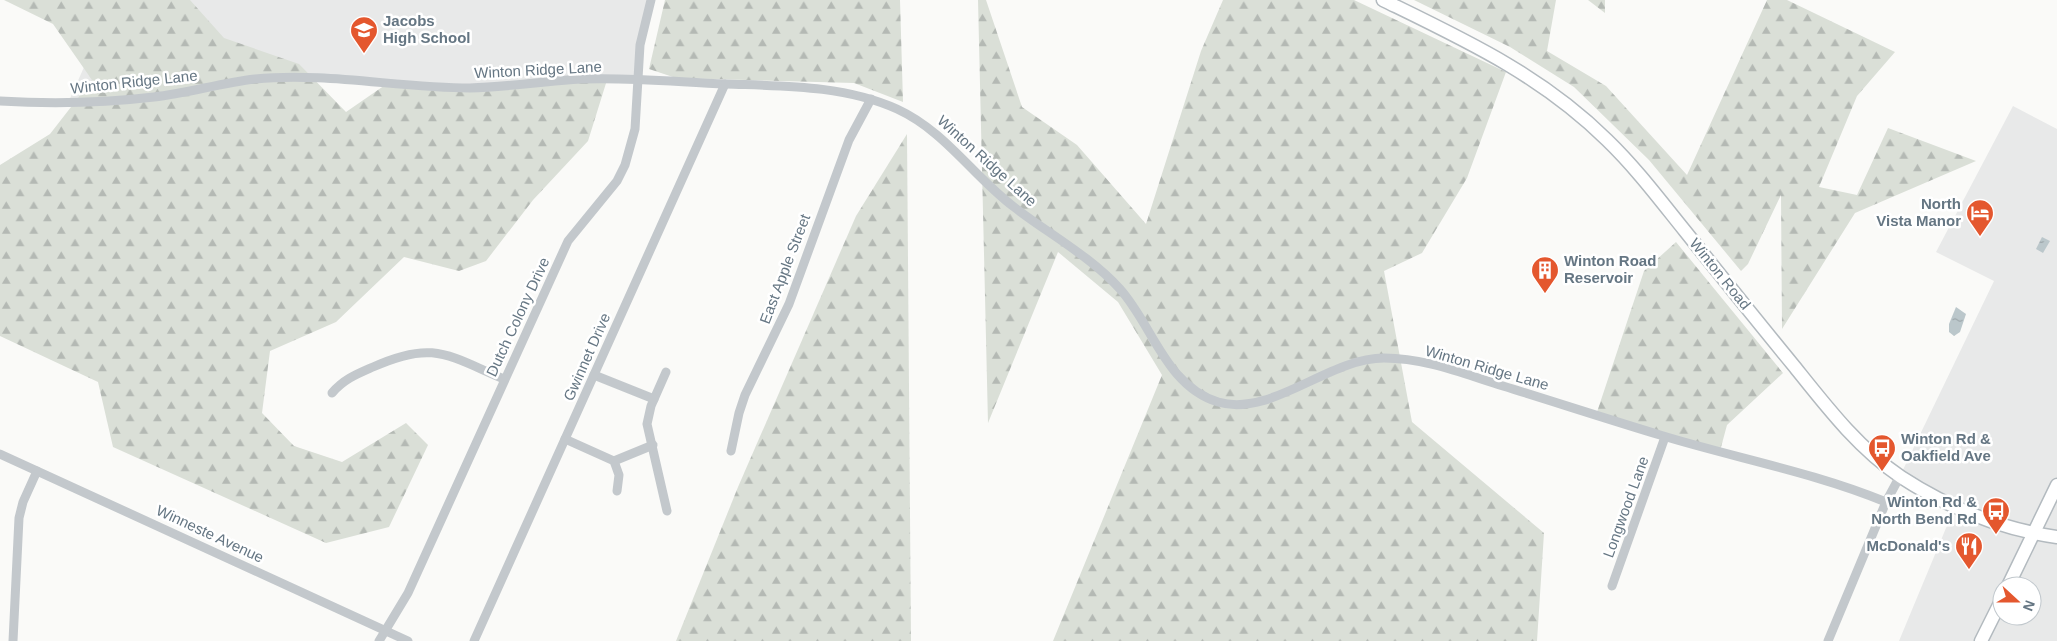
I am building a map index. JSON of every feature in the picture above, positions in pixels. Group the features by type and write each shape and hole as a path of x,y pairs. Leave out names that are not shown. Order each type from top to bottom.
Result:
{"main road":[{"name":"Winton Road","path":"1383,0 1510,64 1586,120 1644,180 1834,416 1900,476 1968,514 2034,534 2057,537"},
{"path":"2013,576 2057,485"},
{"path":"1981,641 1992,619"}],"street":[{"name":"Dutch Colony Drive","path":"379,641 400,609 568,241 617,181 625,165 635,129 640,44 651,0"},
{"name":"Winton Ridge Lane","path":"0,100 68,103 128,99 191,91 258,79 305,78 467,88 588,79 778,85 871,99 923,123 953,148 999,194 1104,273 1130,301 1178,376 1189,387 1208,398 1231,405 1254,403 1355,362 1384,358 1404,359 1449,369 1665,437 1815,478 1886,502"},
{"name":"Gwinnet Drive","path":"474,641 725,84"},
{"name":"East Apple Street","path":"731,451 745,395 788,304 849,140 871,99"},
{"path":"332,393 343,381 396,356 418,352 450,356 504,379"},
{"path":"666,372 648,413 647,424 667,510"},
{"path":"594,375 654,399"},
{"name":"Longwood Lane","path":"1612,586 1665,437"},
{"path":"565,439 614,460 653,445"},
{"name":"Winneste Avenue","path":"0,454 408,641"},
{"path":"614,460 619,475 617,491"},
{"path":"13,641 19,518 23,502 37,471"},
{"path":"1828,641 1886,502 1900,476"}],"shaded area":[{"name":"Jacobs High School","path":"114,0 651,0 638,81 485,87 305,78 68,103"},
{"path":"2013,106 2057,129 2057,641 1899,641 1946,528 1958,510 1900,476 1994,281 1936,252"}],"green space":[{"path":"4,0 190,0 224,38 299,64 346,112 388,83 467,88 607,80 588,141 533,200 486,261 459,271 404,257 336,322 270,351 262,413 294,446 342,462 406,423 428,445 389,527 326,543 113,447 98,382 0,336 0,165 50,134 92,80 53,24"},
{"path":"665,0 900,0 903,102 854,83 676,78 649,69"},
{"path":"978,0 986,0 1022,107 1077,145 1146,224 1201,51 1223,0 1354,0 1506,72 1467,178 1422,253 1384,271 1412,422 1544,533 1537,641 1053,641 1162,375 1118,302 1058,252 988,423"},
{"path":"1414,0 1556,0 1547,51 1606,86 1687,175 1767,0 1787,0 1895,52 1857,96 1819,187 1857,195 1888,128 1976,161 1855,213 1782,329 1781,195 1748,264 1741,271 1649,160 1574,87 1510,47"},
{"path":"1588,0 1605,0 1605,13"},
{"path":"907,134 911,641 676,641 738,487 856,216"},
{"path":"1676,242 1783,373 1727,425 1720,451 1596,415 1644,271"}],"water":[{"path":"2042,237 2050,241 2043,253 2036,249"},
{"path":"1956,307 1966,314 1960,332 1954,336 1949,332 1949,324"}],"place":[{"name":"Jacobs High School","path":"364,54"},
{"name":"North Vista Manor","path":"1980,237"},
{"name":"Winton Road Reservoir","path":"1545,294"},
{"name":"Winton Rd & Oakfield Ave","path":"1882,472"},
{"name":"Winton Rd & North Bend Rd","path":"1996,535"},
{"name":"McDonald's","path":"1969,570"}]}
